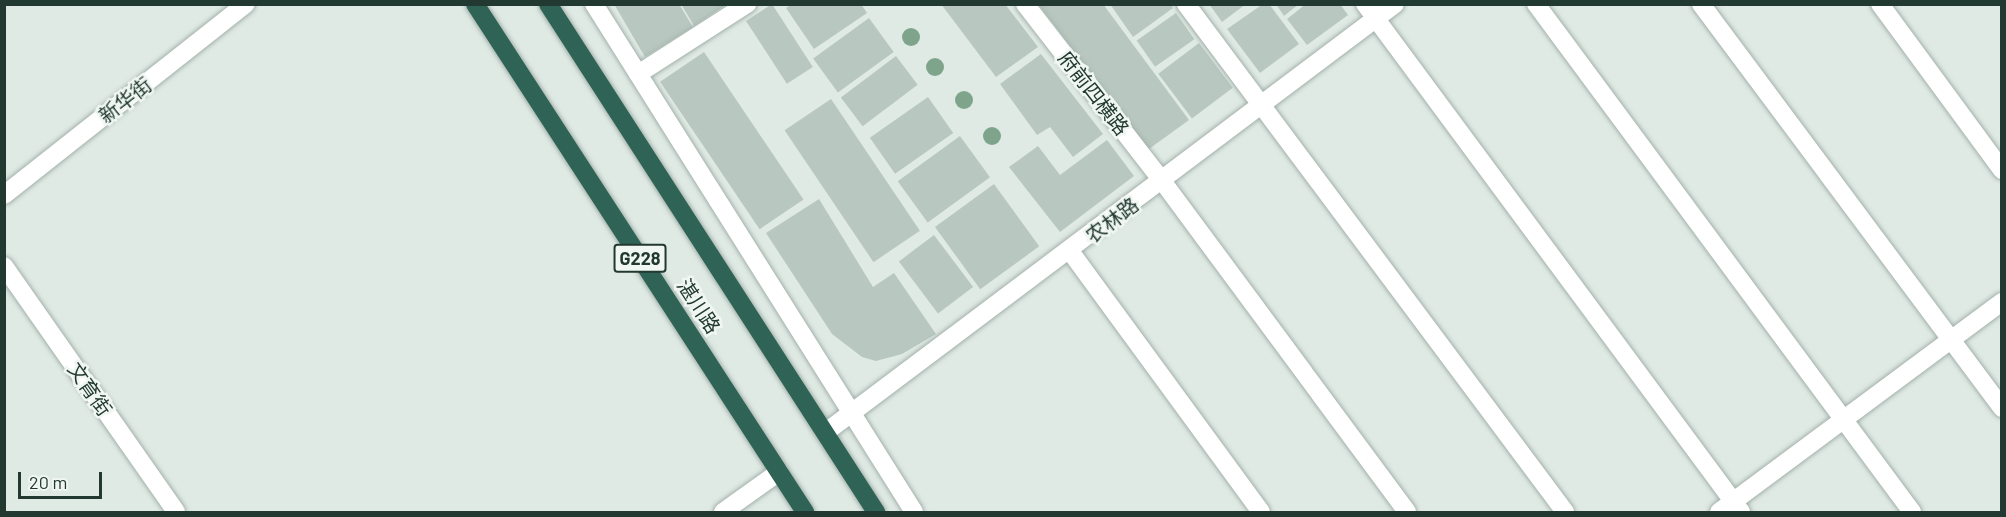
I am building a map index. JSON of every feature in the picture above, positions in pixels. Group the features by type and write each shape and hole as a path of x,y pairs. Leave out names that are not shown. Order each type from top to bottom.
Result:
{"highway":[{"name":"湛川路","path":"475,4 805,513"},
{"name":"湛川路","path":"548,4 826,432 876,513"}],"street":[{"name":"新华街","path":"4,195 246,4"},
{"path":"594,4 853,412 914,513"},
{"path":"638,74 747,4"},
{"name":"府前四横路","path":"1025,4 1162,182 1407,513"},
{"path":"1186,4 1565,513"},
{"name":"农林路","path":"826,432 1262,108 1371,12 1395,4"},
{"path":"1536,4 1912,513"},
{"path":"1701,4 2001,408"},
{"path":"1880,4 2001,170"},
{"path":"1371,12 1731,509 1843,419 2001,302"},
{"path":"1070,251 1261,513"},
{"name":"文育街","path":"4,266 176,513"},
{"path":"723,513 779,472"}],"building":[{"path":"614,4 679,4 693,27 645,57"},
{"path":"681,4 727,4 694,26"},
{"path":"772,4 813,67 787,84 746,21"},
{"path":"792,4 861,4 867,13 814,49 786,8"},
{"path":"941,4 1005,4 1038,47 996,77"},
{"path":"1038,4 1103,4 1189,120 1149,149"},
{"path":"1110,4 1170,4 1173,8 1133,37"},
{"path":"1209,4 1246,4 1222,22"},
{"path":"1263,4 1269,4 1299,44 1260,73 1227,29"},
{"path":"1276,4 1299,4 1284,16"},
{"path":"1306,4 1340,4 1348,15 1307,45 1287,19"},
{"path":"1176,13 1194,39 1155,67 1137,41"},
{"path":"869,18 894,52 838,93 813,59"},
{"path":"1199,43 1233,88 1192,118 1158,74"},
{"path":"704,52 804,200 760,229 660,82"},
{"path":"1041,54 1103,134 1073,157 1050,127 1037,135 1000,84"},
{"path":"896,56 918,85 863,126 841,98"},
{"path":"928,97 953,133 895,174 870,138"},
{"path":"831,99 920,231 873,262 785,130"},
{"path":"960,136 990,177 928,223 898,181"},
{"path":"1107,140 1134,176 1060,232 1009,167 1038,146 1060,175"},
{"path":"994,184 1039,246 980,289 935,227"},
{"path":"819,199 873,287 894,273 936,334 902,354 876,361 862,357 832,334 766,233"},
{"path":"934,235 973,287 938,313 899,261"}]}
